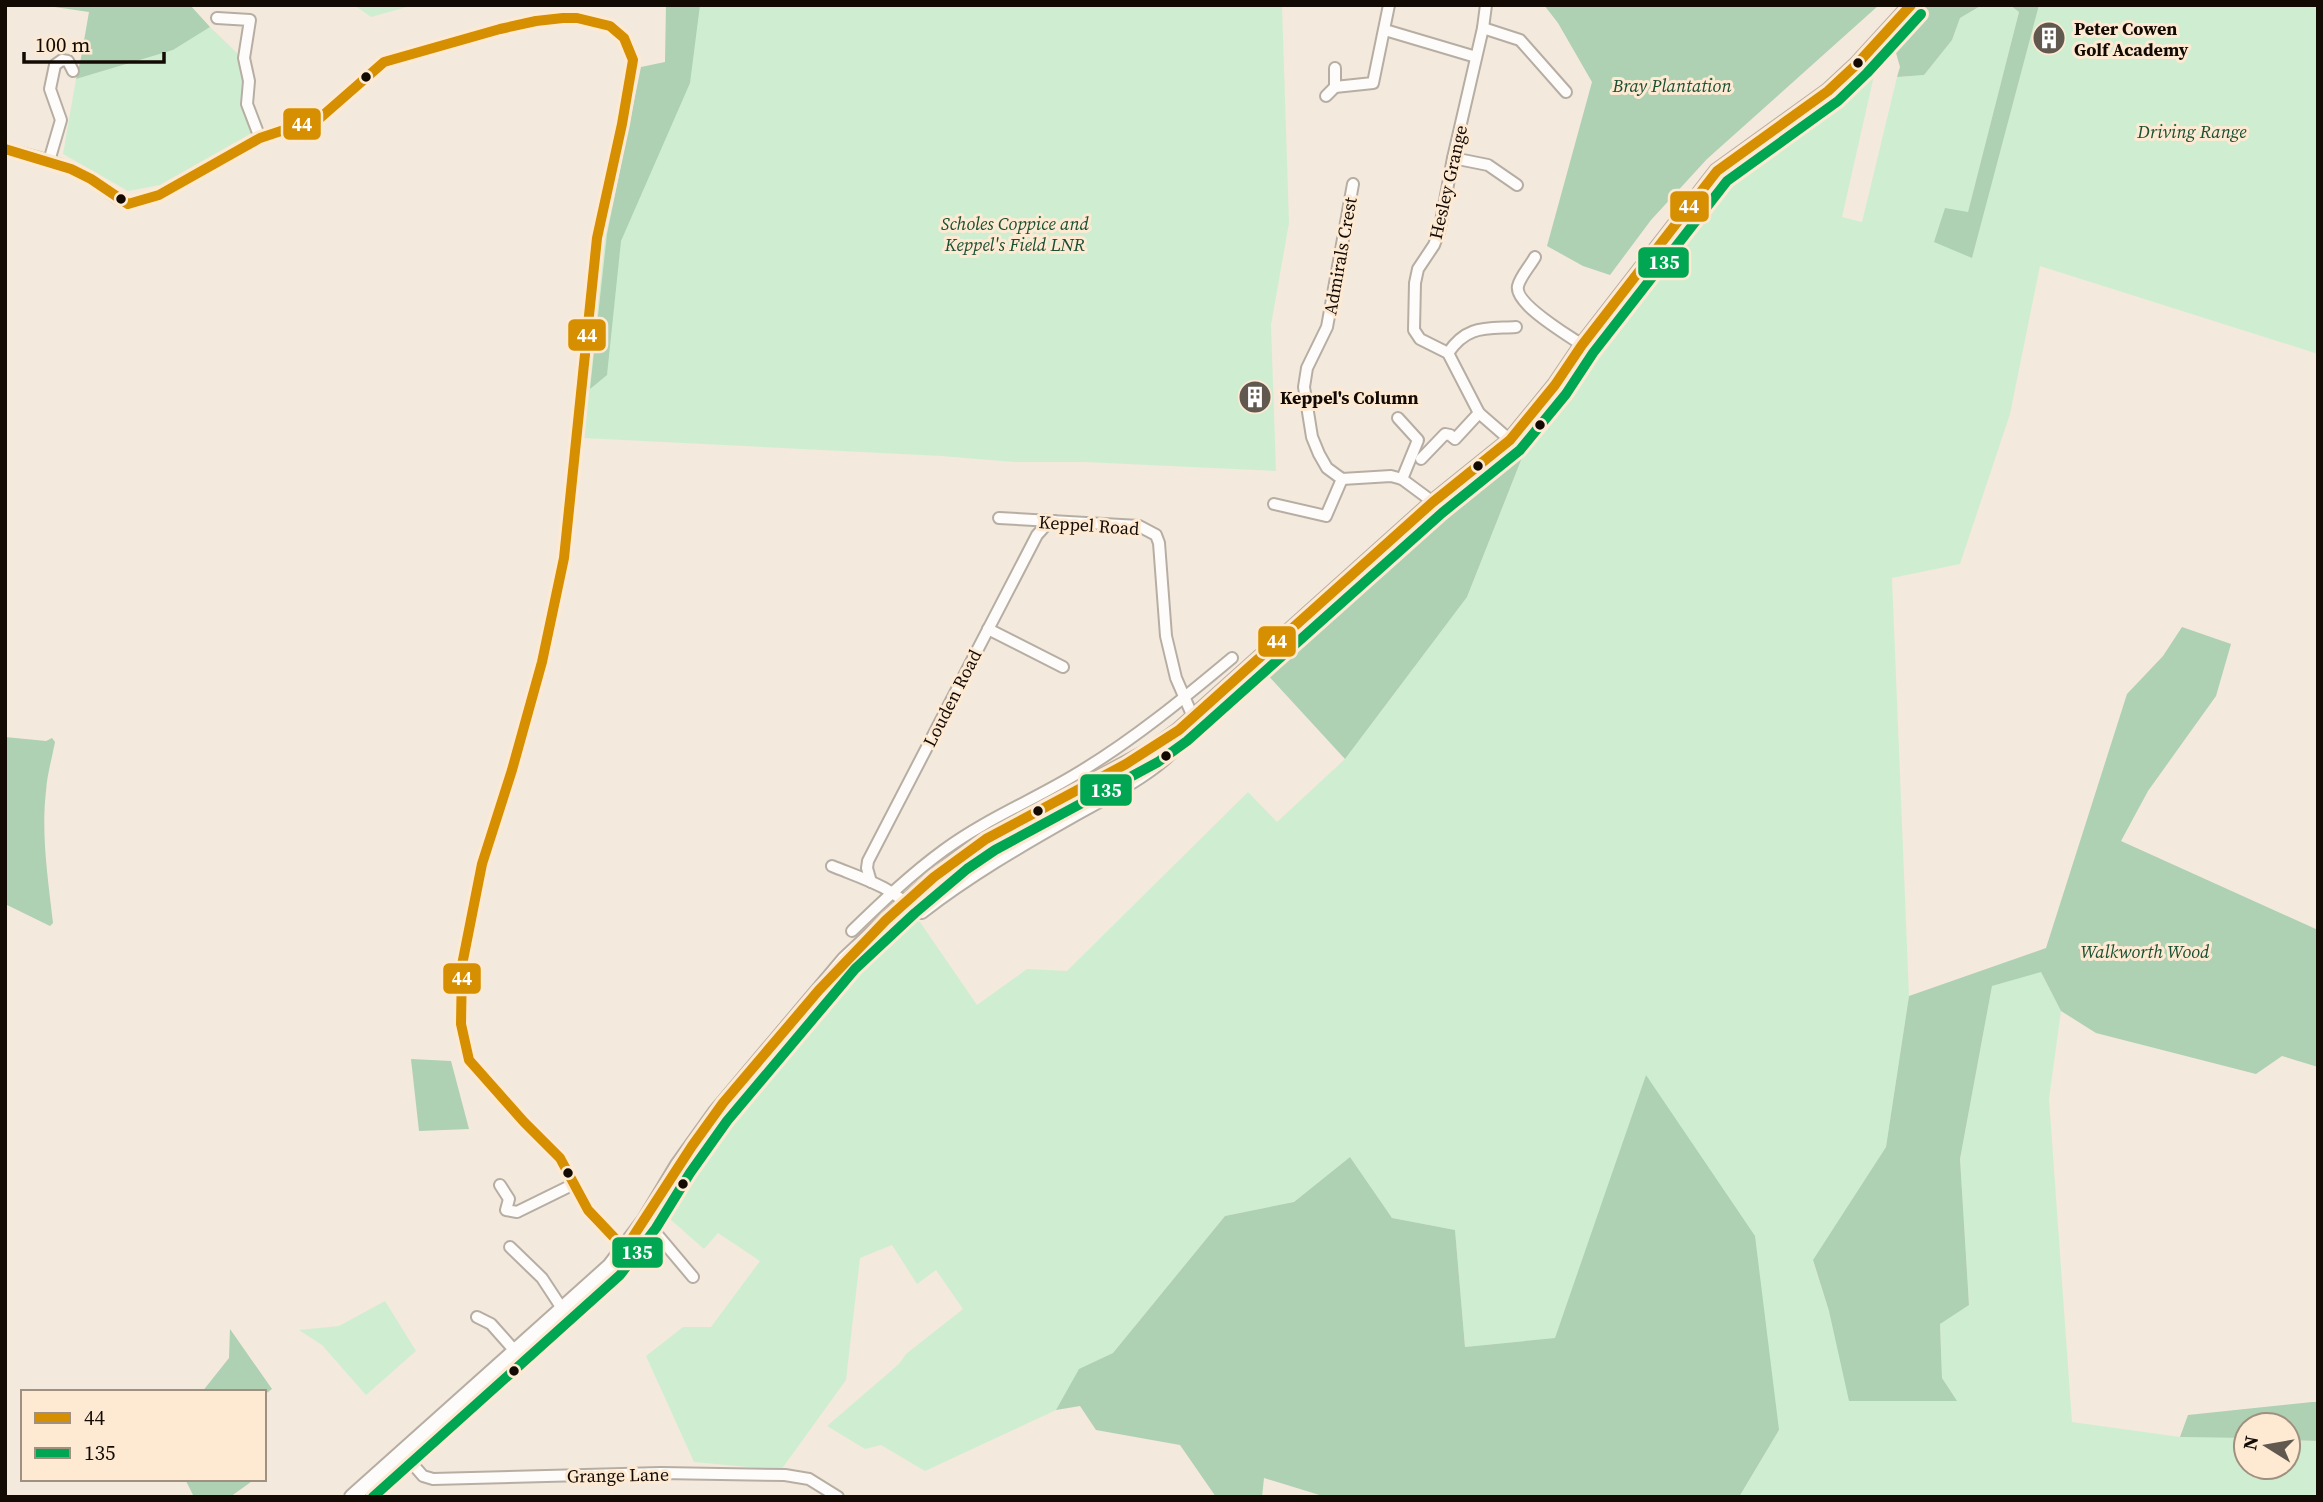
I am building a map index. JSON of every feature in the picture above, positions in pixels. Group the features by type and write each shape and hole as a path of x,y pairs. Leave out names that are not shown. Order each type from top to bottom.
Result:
{"main road":[{"path":"352,1497 610,1266 645,1220 678,1165 716,1111 845,959 906,902 988,838 1142,755 1179,730 1433,502 1510,440 1556,385 1582,345 1717,171 1828,91 1857,64 1911,5"}],"street":[{"path":"1326,96 1335,87 1379,85 1389,5"},
{"name":"Hesley Grange","path":"1448,353 1416,335 1415,283 1418,269 1439,232 1486,5"},
{"path":"216,18 250,20 244,58 248,81 247,104 260,138"},
{"path":"5,149 50,161 90,179 128,204 159,195 260,138 326,114 384,62 536,21 577,18 610,26 624,38 633,60 597,238 564,558 542,662 482,864 462,965 461,1024 469,1060 560,1158 588,1210 625,1249"},
{"path":"1483,28 1520,40 1566,92"},
{"path":"1385,30 1476,57"},
{"path":"50,161 61,120 50,89 55,65 62,60 68,61 73,71"},
{"path":"1335,68 1335,87"},
{"path":"1453,158 1488,165 1517,185"},
{"name":"Admirals Crest","path":"1342,479 1327,468 1319,454 1308,419 1304,387 1307,368 1327,327 1353,184"},
{"path":"1535,257 1518,286 1518,295 1526,305 1582,345"},
{"path":"1510,440 1479,413 1448,353 1457,339 1471,331 1516,327"},
{"path":"1421,459 1445,434 1455,439 1479,413"},
{"path":"1398,418 1418,440 1402,479"},
{"path":"1274,504 1326,516 1342,479 1378,475 1402,479 1433,502"},
{"name":"Keppel Road","path":"999,518 1127,525 1149,529 1156,535 1159,543 1166,636 1176,678 1193,717"},
{"name":"Louden Road","path":"871,882 868,861 1037,535 1046,525 1054,522"},
{"path":"988,629 1063,667"},
{"path":"852,931 893,892 943,851 977,827 1077,774 1133,737 1232,658"},
{"path":"831,866 893,892 914,912 922,913 987,866 1140,777 1174,752 1181,743 1179,730"},
{"path":"500,1185 509,1199 506,1210 517,1212 574,1184"},
{"path":"645,1220 693,1277"},
{"path":"510,1247 542,1278 562,1310"},
{"path":"477,1317 491,1324 515,1351"},
{"name":"Grange Lane","path":"403,1453 423,1476 433,1479 660,1473 785,1475 809,1479 838,1497"}],"green space":[{"path":"41,5 190,5 210,27 173,50 76,79 89,12"},
{"path":"354,5 414,5 371,17"},
{"path":"666,5 700,5 690,83 621,241 607,375 590,389 607,234 641,67 665,62"},
{"name":"Scholes Coppice and Keppel's Field LNR","path":"672,5 1282,5 1289,223 1271,325 1276,471 1084,462 1014,462 583,438 590,341 600,259 611,211 670,64"},
{"name":"Bray Plantation","path":"1544,5 1879,5 1707,159 1651,220 1610,275 1583,266 1547,246 1592,82 1558,23"},
{"path":"1926,5 1982,5 1960,18 1952,40 1924,75 1897,77 1900,67 1891,35"},
{"name":"Driving Range","path":"1982,5 2010,5 2019,12 1968,212 1934,241 1972,257 2039,5 2318,5 2318,354 2040,266 2010,414 1960,564 1892,578 1909,996 1886,1147 1813,1261 1829,1311 1920,1400 1956,1401 1942,1378 1940,1323 1969,1305 1960,1159 1992,986 2041,971 2061,1011 2049,1099 2072,1422 2180,1437 2232,1438 2232,1481 2302,1481 2302,1440 2318,1441 2318,1497 1739,1497 1779,1430 1646,1075 1556,1338 1465,1347 1455,1230 1392,1218 1350,1157 1294,1202 1225,1216 1113,1353 1079,1370 1056,1410 925,1471 881,1445 865,1449 827,1426 899,1364 906,1354 963,1309 936,1270 917,1284 892,1245 860,1258 846,1380 781,1470 694,1462 646,1356 683,1327 711,1327 760,1261 718,1233 704,1249 662,1212 726,1123 848,971 906,917 920,922 977,1005 1027,969 1067,971 1248,792 1277,822 1345,759 1467,597 1527,445 1730,174 1828,111 1875,71 1842,217 1862,222 1897,77 1924,75 1952,40 1960,18"},
{"path":"2010,5 2039,5 1972,258 1934,242 1945,208 1968,212 2019,12"},
{"path":"210,27 238,54 252,133 160,185 128,191 63,154 76,79 173,50"},
{"path":"1527,445 1467,597 1345,759 1263,670"},
{"name":"Walkworth Wood","path":"2182,627 2231,644 2216,696 2148,791 2121,841 2318,930 2318,1067 2282,1056 2256,1074 2096,1033 2061,1011 2041,972 1992,986 1960,1159 1969,1305 1940,1324 1942,1378 1957,1401 1849,1401 1829,1311 1813,1260 1886,1147 1909,996 2046,948 2127,694 2163,656"},
{"path":"5,737 46,741 52,738 55,742 47,779 44,824 53,923 50,926 5,904"},
{"path":"1164,751 1102,793 1003,849 924,905 919,907 914,903 965,858"},
{"path":"411,1059 451,1061 469,1129 419,1131"},
{"path":"1646,1075 1755,1236 1779,1430 1739,1497 1326,1497 1264,1478 1262,1497 1216,1497 1180,1445 1096,1430 1080,1406 1056,1410 1079,1369 1113,1353 1225,1216 1294,1202 1350,1157 1392,1218 1455,1230 1465,1347 1555,1338"},
{"path":"385,1301 416,1351 366,1395 322,1345 299,1330 339,1326"},
{"path":"230,1329 272,1389 266,1394 266,1390 204,1390 229,1358"},
{"path":"2318,1402 2318,1441 2302,1440 2302,1411 2232,1411 2232,1438 2180,1437 2188,1415"},
{"path":"186,1481 252,1481 230,1497 194,1497"}],"transit line":[{"name":"44","path":"625,1249 723,1103 819,990 886,920 934,877 986,839 1126,764 1179,730 1433,502 1510,440 1555,385 1582,345 1717,171 1828,91 1857,64 1911,5"},
{"name":"135","path":"373,1497 620,1275 656,1228 727,1121 855,969 967,869 995,850 1158,762 1187,741 1442,513 1520,450 1566,394 1593,353 1727,181 1838,101 1921,14"},
{"name":"44","path":"5,149 71,169 128,204 159,195 260,138 320,118 384,62 500,29 563,18 577,18 610,26 624,38 633,60 597,238 564,558 542,662 482,864 462,965 461,1024 469,1060 560,1158 588,1210 625,1249"}],"place":[{"name":"Peter Cowen Golf Academy","path":"2049,38"},
{"name":"Keppel's Column","path":"1255,397"}]}
